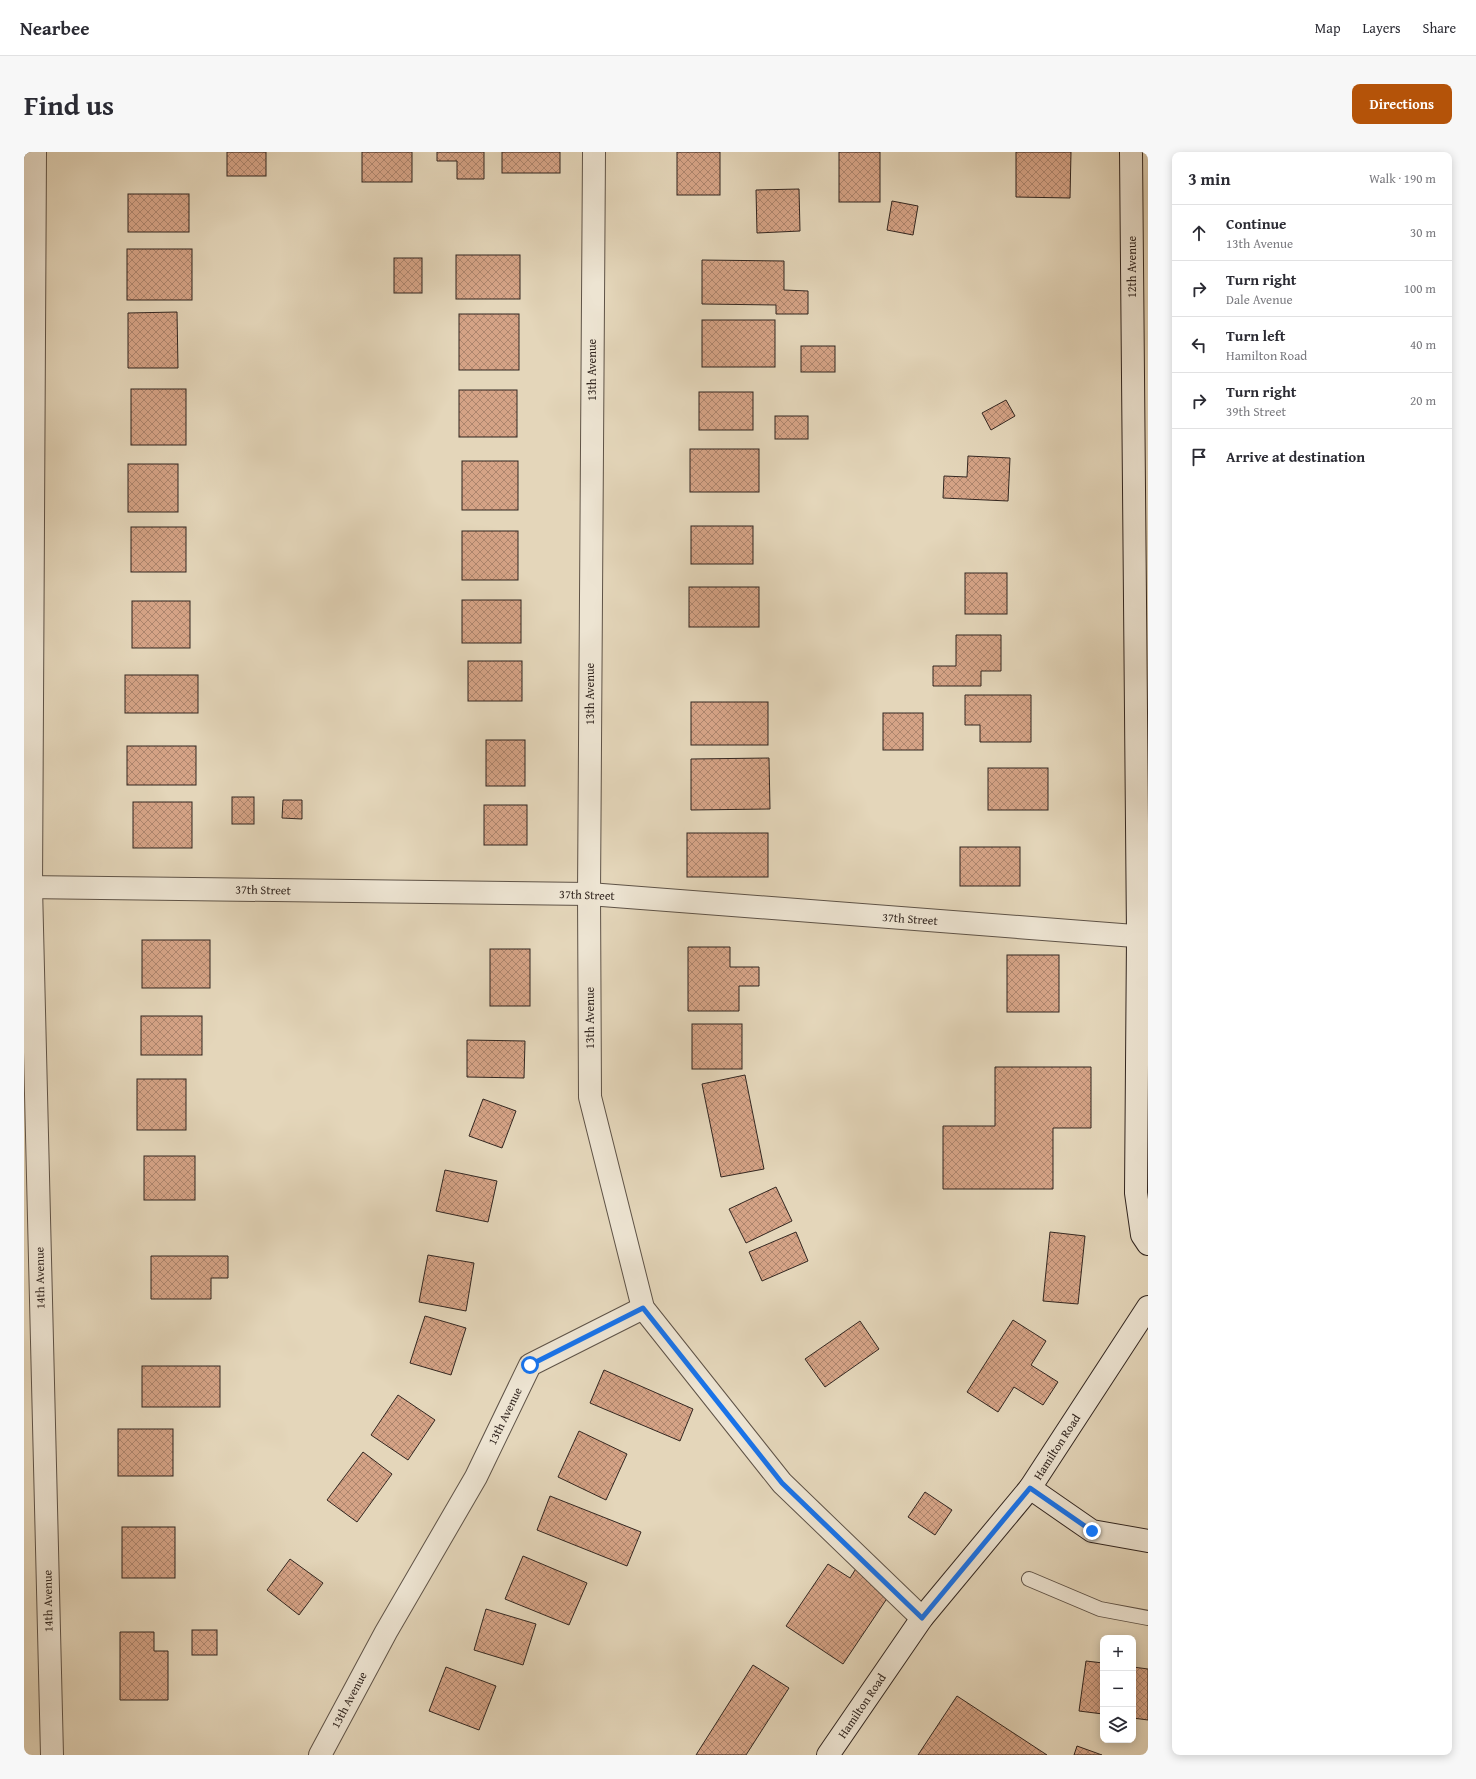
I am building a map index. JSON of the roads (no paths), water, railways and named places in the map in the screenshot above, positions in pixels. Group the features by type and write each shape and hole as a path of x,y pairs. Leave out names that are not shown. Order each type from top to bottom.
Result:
{"street":[{"name":"14th Avenue","path":"35,152 27,887 52,1755"},
{"name":"13th Avenue","path":"320,1755 386,1632 476,1477 530,1365 643,1308 590,1097 589,894 594,152"},
{"name":"12th Avenue","path":"1131,152 1143,937 1136,1193 1142,1235 1148,1244"},
{"name":"37th Street","path":"27,887 589,894 1143,937"},
{"name":"Hamilton Road","path":"828,1755 922,1618 1030,1488 1148,1307"},
{"path":"643,1308 782,1483 922,1618"},
{"path":"1030,1488 1092,1531 1148,1541"}],"lane":[{"path":"1029,1579 1100,1610 1148,1618"}]}
